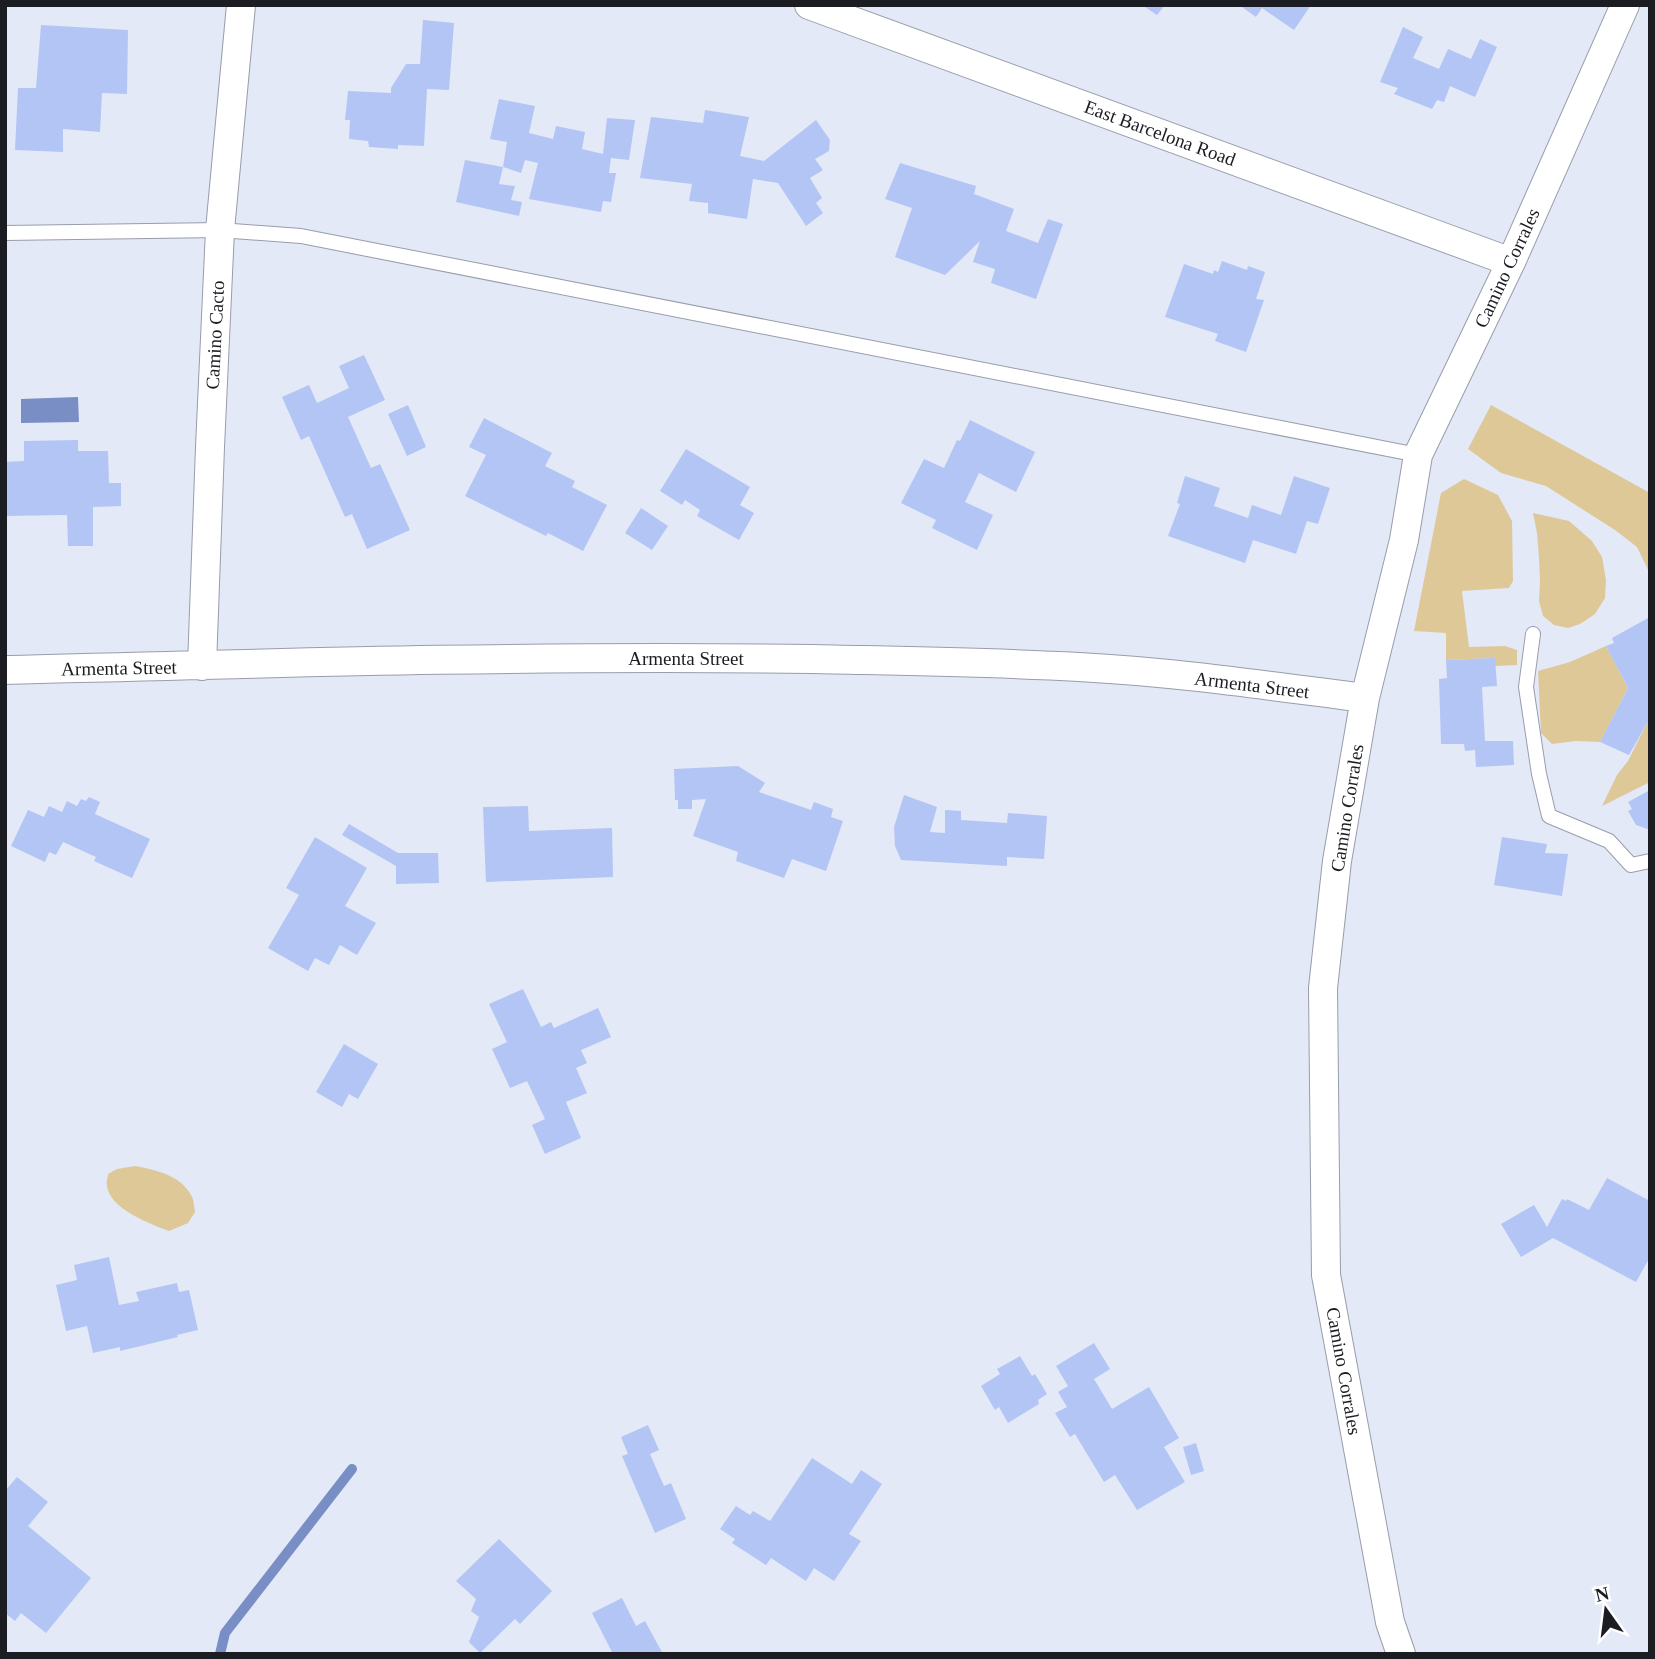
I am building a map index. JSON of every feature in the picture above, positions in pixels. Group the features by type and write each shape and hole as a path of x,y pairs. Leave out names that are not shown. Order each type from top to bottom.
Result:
{"street":[{"name":"Camino Cacto","path":"202,666 220,230 241,5"},
{"name":"East Barcelona Road","path":"809,5 1511,262"},
{"name":"Camino Corrales","path":"1401,1654 1390,1622 1326,1275 1323,988 1337,862 1365,698 1404,540 1418,455 1511,262 1625,5"},
{"name":"Armenta Street","path":"5,670 598,658 941,662 1105,668 1365,698"}],"lane":[{"path":"5,233 220,230 301,236 1418,455"},
{"path":"1533,634 1526,687 1539,774 1549,816 1609,841 1631,865 1650,861"}],"shaded area":[{"path":"1491,405 1650,493 1650,574 1637,547 1615,530 1546,486 1501,473 1468,449"},
{"path":"1464,479 1498,495 1512,521 1513,581 1509,588 1462,591 1469,647 1505,646 1517,650 1517,665 1495,666 1495,658 1446,660 1446,633 1414,631 1441,493"},
{"path":"1533,513 1569,521 1592,541 1602,557 1606,580 1605,598 1595,614 1580,624 1568,628 1554,625 1543,616 1539,601 1539,558"},
{"path":"1606,646 1628,688 1600,742 1552,744 1541,733 1538,671 1570,662"},
{"path":"1647,723 1650,725 1650,782 1602,806 1617,775 1628,761"},
{"path":"135,1166 167,1174 186,1188 193,1199 195,1212 188,1223 169,1231 131,1214 114,1201 107,1185 108,1174 117,1169"}],"water":[{"path":"78,397 79,422 21,423 21,399"}],"building":[{"path":"1142,5 1165,5 1157,15"},
{"path":"1239,5 1311,5 1294,30 1262,8 1256,17"},
{"path":"423,20 454,23 449,90 427,89 424,146 398,145 398,149 369,147 368,141 349,139 350,120 345,120 348,91 391,93 391,88 406,64 420,64"},
{"path":"41,25 128,30 127,94 102,93 100,132 63,129 63,152 15,150 18,88 36,88"},
{"path":"1403,27 1423,37 1413,58 1439,69 1448,49 1471,59 1480,39 1497,47 1475,97 1450,86 1444,102 1437,100 1432,109 1394,94 1398,88 1380,82"},
{"path":"499,99 535,106 529,133 553,139 556,126 585,132 582,149 603,154 607,118 635,120 629,160 611,158 609,173 616,173 611,202 603,201 601,212 529,199 538,163 525,160 521,173 503,167 507,142 490,139"},
{"path":"705,110 749,117 740,156 764,161 816,120 830,140 829,151 815,159 823,170 810,178 822,198 816,203 823,213 806,226 778,183 753,179 747,219 708,213 708,203 689,201 692,184 640,178 651,117 703,123"},
{"path":"465,160 503,167 499,184 515,186 511,200 522,202 519,216 456,202"},
{"path":"900,163 976,186 974,194 1014,209 1006,231 1038,243 1048,219 1063,224 1036,299 991,283 995,269 973,262 980,241 945,275 895,257 912,208 885,199"},
{"path":"1222,261 1247,270 1248,266 1265,272 1256,299 1264,300 1246,352 1215,341 1218,334 1165,317 1184,264 1213,274 1214,270 1218,272"},
{"path":"364,355 385,400 348,417 371,468 380,464 410,530 367,549 352,514 345,517 309,436 301,440 282,397 309,385 317,403 349,388 339,366"},
{"path":"408,405 426,447 407,456 388,414"},
{"path":"484,418 552,453 545,466 575,481 572,487 607,505 583,551 465,496 486,455 469,447"},
{"path":"970,420 1035,452 1016,492 979,473 965,502 993,515 977,550 932,528 936,520 901,503 924,459 944,468"},
{"path":"78,440 78,451 108,451 109,483 121,483 121,506 93,507 93,546 68,546 67,515 5,516 5,462 24,461 24,441"},
{"path":"686,449 750,487 740,505 754,513 739,540 697,516 700,510 685,500 682,505 660,491"},
{"path":"1185,476 1220,488 1214,506 1248,518 1252,505 1281,515 1294,476 1330,488 1318,524 1307,521 1296,554 1253,540 1245,563 1168,536 1180,504 1177,503"},
{"path":"641,508 668,526 652,550 625,533"},
{"path":"1650,617 1650,725 1647,723 1629,755 1600,742 1628,688 1606,646 1614,643 1612,638"},
{"path":"1495,658 1497,686 1482,687 1485,741 1513,741 1514,765 1476,767 1475,750 1465,751 1464,744 1441,744 1439,679 1447,678 1446,660"},
{"path":"738,766 765,783 759,792 811,810 814,802 833,809 831,817 843,821 826,871 792,859 784,878 736,861 738,852 693,836 706,799 692,800 692,809 678,809 674,769"},
{"path":"1650,790 1650,830 1636,825 1628,811 1632,809 1628,802"},
{"path":"904,795 937,807 930,832 945,833 945,810 961,811 961,820 1007,823 1008,813 1047,816 1044,859 1007,857 1007,866 901,860 895,846 894,827"},
{"path":"89,797 100,802 95,814 150,839 132,878 94,861 96,857 63,842 56,855 49,852 45,862 11,846 28,810 44,817 49,806 62,812 67,801 77,806 81,799 86,801"},
{"path":"528,806 529,831 612,828 613,877 486,882 483,807"},
{"path":"349,824 398,853 438,853 439,883 396,884 396,866 342,835"},
{"path":"315,837 367,868 345,906 376,923 357,955 340,945 329,965 315,958 308,971 268,948 299,895 286,888"},
{"path":"1502,837 1547,844 1545,853 1568,854 1562,896 1494,885"},
{"path":"523,989 541,1027 551,1022 554,1028 598,1008 611,1037 581,1050 587,1063 576,1068 587,1093 566,1102 581,1138 545,1154 532,1125 545,1119 527,1081 510,1088 492,1049 507,1042 489,1004"},
{"path":"344,1044 378,1064 358,1099 349,1094 342,1107 316,1092"},
{"path":"1607,1178 1650,1201 1650,1257 1636,1282 1553,1238 1521,1257 1501,1224 1534,1205 1547,1227 1562,1199 1589,1210"},
{"path":"109,1257 119,1305 139,1301 136,1292 177,1283 179,1292 189,1290 198,1330 120,1351 120,1347 93,1353 87,1326 66,1331 56,1285 77,1280 74,1265"},
{"path":"1094,1343 1110,1369 1094,1379 1112,1409 1149,1387 1179,1438 1164,1447 1185,1482 1137,1510 1115,1475 1104,1482 1075,1434 1070,1437 1055,1413 1067,1407 1058,1392 1068,1386 1056,1366"},
{"path":"1020,1356 1047,1394 1038,1400 1039,1404 1008,1423 999,1407 995,1410 981,1386 1000,1374 997,1369"},
{"path":"648,1425 659,1450 650,1454 664,1486 671,1483 686,1519 655,1533 622,1456 628,1454 621,1437"},
{"path":"1196,1443 1204,1471 1191,1475 1183,1447"},
{"path":"812,1458 852,1484 861,1470 882,1484 849,1534 861,1541 834,1581 814,1568 806,1581 771,1558 766,1565 732,1543 735,1539 720,1529 736,1506 750,1515 753,1511 770,1521"},
{"path":"17,1477 48,1502 28,1526 91,1578 46,1633 21,1613 15,1621 5,1613 5,1491"},
{"path":"499,1539 552,1591 520,1624 515,1619 480,1653 469,1642 479,1617 471,1611 476,1599 456,1581"},
{"path":"622,1598 636,1626 645,1621 663,1654 613,1654 592,1613"}],"waterway":[{"path":"220,1654 225,1633 352,1469"}]}
